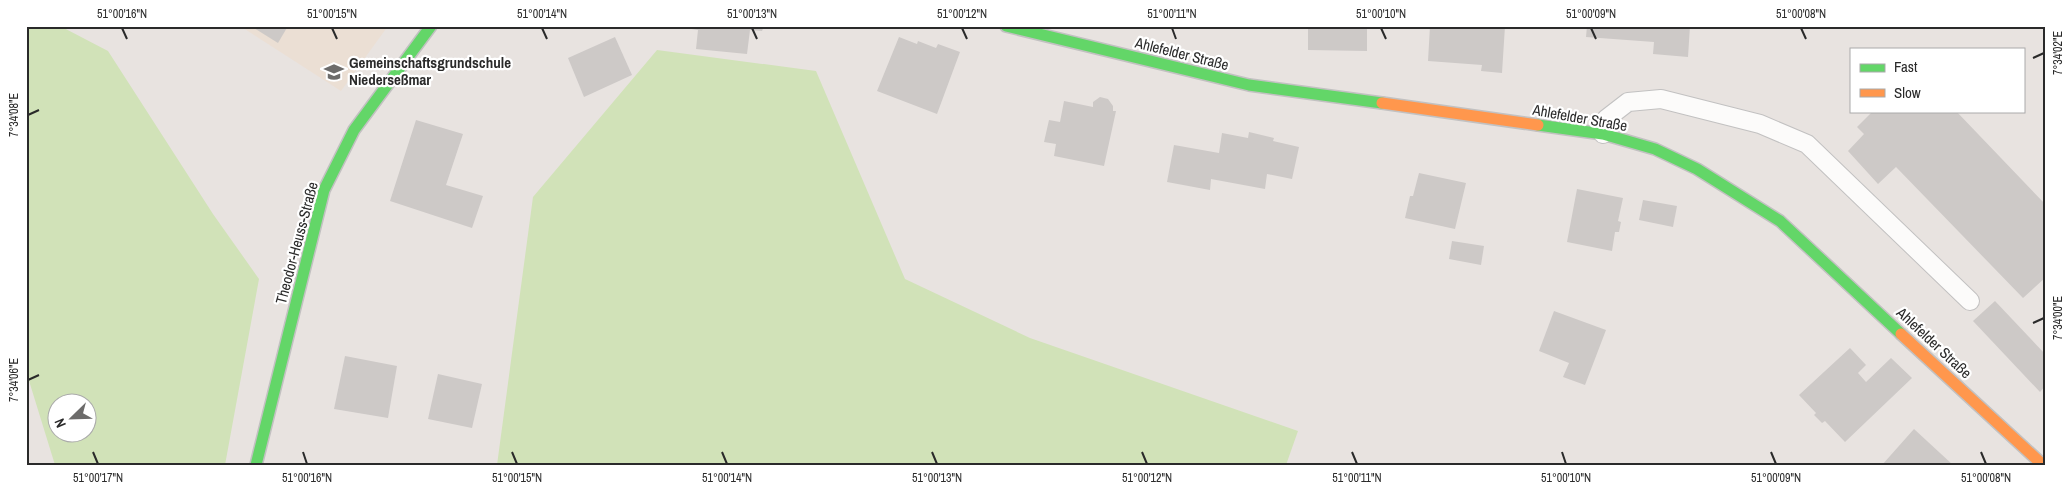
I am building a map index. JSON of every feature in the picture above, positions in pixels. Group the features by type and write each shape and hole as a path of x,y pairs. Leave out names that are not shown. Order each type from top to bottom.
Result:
{"street":[{"name":"Theodor-Heuss-Straße","path":"256,465 324,190 354,130 431,26"},
{"name":"Ahlefelder Straße","path":"1006,26 1249,85 1603,134 1655,149 1698,169 1780,221 2042,465"}],"lane":[{"path":"1603,134 1606,119 1628,102 1662,99 1760,124 1807,144 1970,301"}],"shaded area":[{"name":"Gemeinschaftsgrundschule Niederseßmar","path":"240,26 388,26 341,91"}],"green space":[{"path":"26,26 60,26 108,51 213,214 259,279 225,465 55,465 49,444 98,444 98,394 48,394 48,442 26,371"},
{"path":"657,50 816,71 905,279 1030,338 1298,431 1286,465 497,465 533,197"}],"building":[{"path":"251,26 288,26 278,43"},
{"path":"672,26 764,26 762,31 750,30 747,54 696,49 698,30"},
{"path":"1308,26 1367,26 1367,51 1308,50"},
{"path":"1430,26 1505,26 1502,73 1481,71 1482,65 1428,61"},
{"path":"1587,26 1690,26 1688,57 1653,54 1654,42 1586,37"},
{"path":"615,37 632,75 584,97 568,58"},
{"path":"899,37 917,44 918,41 936,48 938,44 960,52 937,114 877,91"},
{"path":"1100,97 1108,99 1113,106 1113,111 1116,111 1104,166 1054,156 1056,144 1044,142 1049,120 1060,122 1064,101 1093,107 1093,102"},
{"path":"1872,112 1957,112 2046,205 2046,277 2023,298 1896,167 1878,184 1848,151 1864,134 1857,127"},
{"path":"416,120 463,134 446,185 483,196 472,228 390,201"},
{"path":"1249,132 1274,138 1273,141 1299,147 1292,179 1267,174 1265,189 1211,179 1210,190 1167,182 1174,145 1219,153 1222,133 1248,138"},
{"path":"1419,173 1466,183 1455,229 1405,218 1410,196 1413,196"},
{"path":"1577,189 1623,198 1618,221 1621,222 1619,232 1615,232 1612,251 1567,242"},
{"path":"1643,200 1677,206 1673,227 1639,220"},
{"path":"1452,241 1484,246 1481,265 1449,259"},
{"path":"1995,301 2046,355 2046,385 2040,392 1973,321"},
{"path":"1554,311 1606,330 1585,385 1563,377 1569,363 1539,351"},
{"path":"1850,348 1866,365 1858,373 1866,382 1891,358 1912,378 1845,442 1825,421 1822,423 1814,415 1816,413 1799,395"},
{"path":"345,356 397,366 388,418 334,409"},
{"path":"438,374 482,384 472,428 428,419"},
{"path":"1914,429 1953,465 1882,465"}],"traffic: fast":[{"path":"256,465 324,190 354,130 431,26"},
{"path":"1006,26 1249,85 1382,103"},
{"path":"1538,125 1603,134 1655,149 1697,169 1780,221 1901,334"}],"traffic: slow":[{"path":"1382,103 1538,125"},
{"path":"1901,334 2043,465"}],"place":[{"name":"Gemeinschaftsgrundschule Niederseßmar","path":"334,72"}]}
